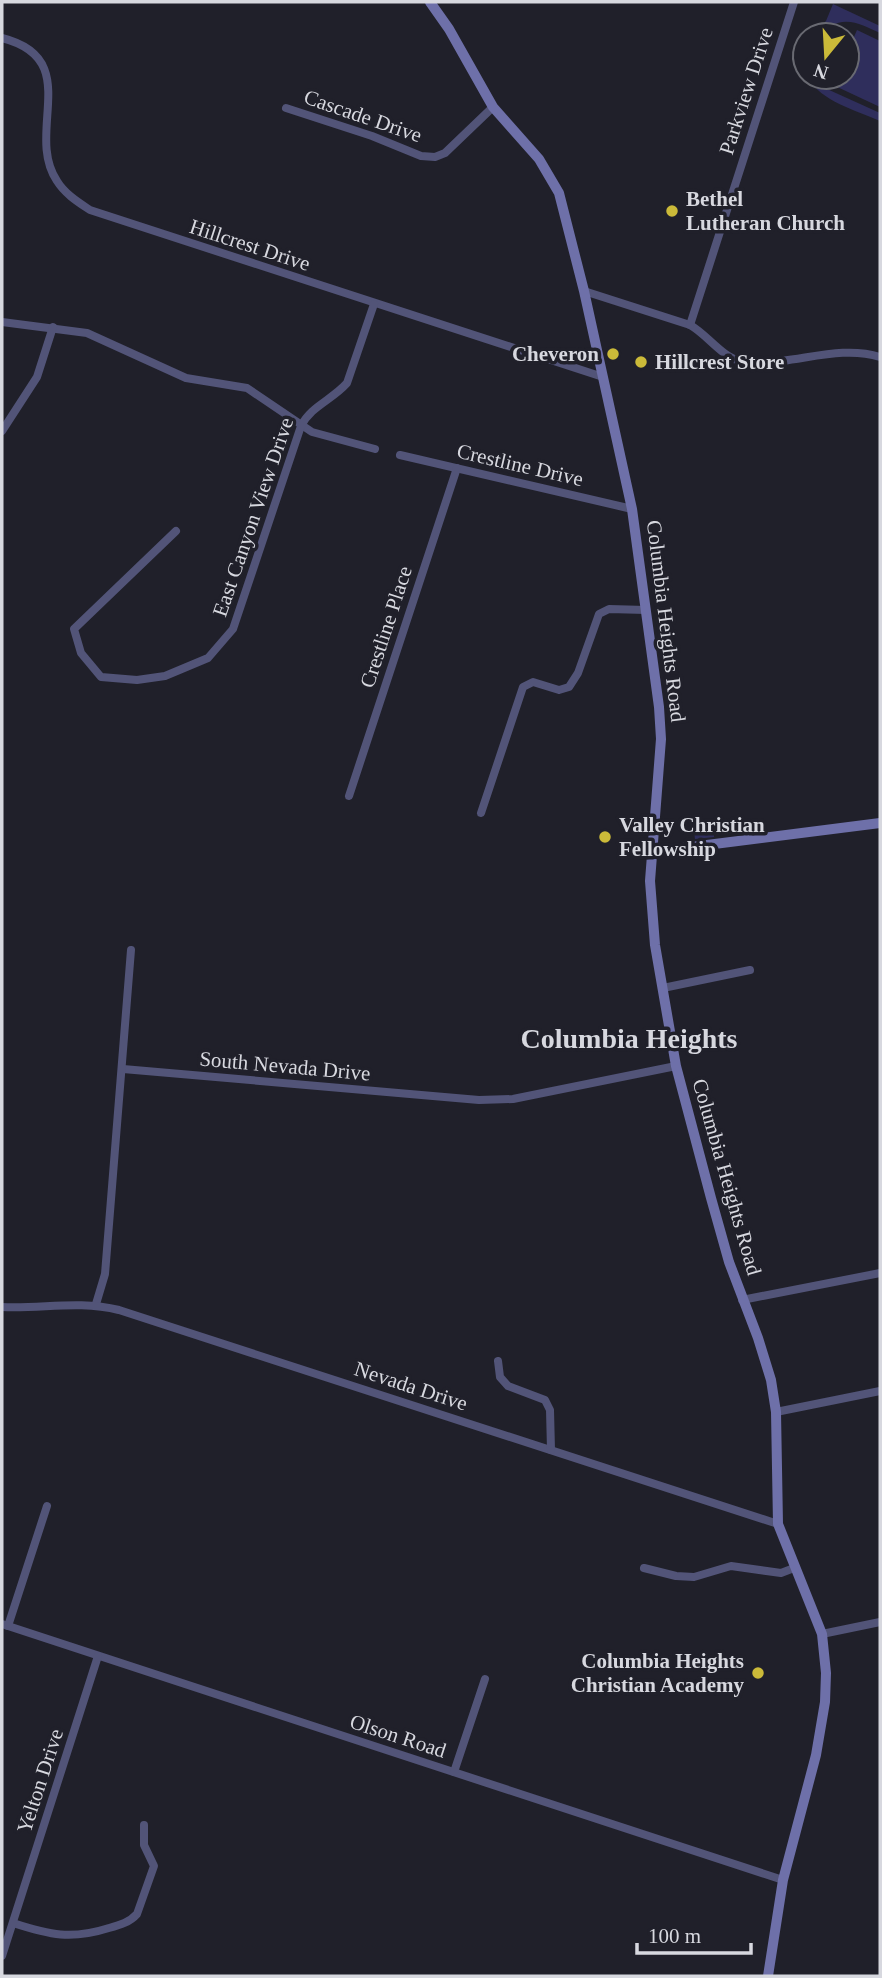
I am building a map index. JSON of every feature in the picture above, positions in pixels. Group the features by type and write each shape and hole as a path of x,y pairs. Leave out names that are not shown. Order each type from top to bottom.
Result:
{"street":[{"name":"Columbia Heights Road","path":"429,2 449,29 493,107 539,159 559,193 584,291 632,509 659,707 661,739 651,852 650,902 663,988 676,1066 714,1210 771,1380 776,1412 778,1524 821,1634 826,1673 825,1702 816,1755 783,1880 768,1976"},
{"name":"Parkview Drive","path":"690,324 794,2"},
{"name":"Hillcrest Drive","path":"2,38 18,42 46,67 49,92 48,156 56,180 90,210 603,377"},
{"name":"Cascade Drive","path":"286,108 372,136 421,156 435,157 445,153 493,107"},
{"path":"584,291 690,324 727,354 744,363 852,352 880,358"},
{"name":"East Canyon View Drive","path":"176,531 74,629 81,653 101,677 137,680 165,676 208,658 233,629 301,426 306,416 347,383 374,304"},
{"path":"2,322 87,333 186,378 247,388 260,394 301,426 322,435 375,449"},
{"path":"2,431 37,377 53,327"},
{"name":"Crestline Drive","path":"400,455 632,509"},
{"name":"Crestline Place","path":"349,796 457,468"},
{"path":"481,813 523,687 533,682 559,690 569,687 578,673 599,614 608,609 646,610"},
{"path":"651,852 880,823"},
{"path":"96,1304 105,1274 131,950"},
{"path":"663,988 750,970"},
{"name":"South Nevada Drive","path":"123,1069 479,1100 513,1099 676,1066"},
{"path":"742,1300 880,1273"},
{"name":"Nevada Drive","path":"2,1307 96,1304 119,1310 778,1524"},
{"path":"498,1361 500,1377 508,1386 545,1400 550,1410 551,1450"},
{"path":"776,1412 880,1391"},
{"path":"5,1625 47,1506"},
{"path":"643,1568 676,1576 694,1577 731,1566 780,1573 794,1568"},
{"path":"821,1634 880,1622"},
{"name":"Olson Road","path":"5,1625 783,1880"},
{"name":"Yelton Drive","path":"2,1956 98,1656"},
{"path":"454,1772 485,1679"},
{"path":"13,1923 64,1937 90,1934 132,1919 137,1914 153,1866 144,1844 144,1825"}],"green space":[{"path":"833,4 880,26 880,33 861,25 861,21 826,21"},
{"path":"861,32 880,41 880,107 846,91 861,91"},
{"path":"819,91 831,91 880,113 880,121 850,109"},
{"path":"712,819 714,837 695,839 693,821"}],"place":[{"name":"Bethel Lutheran Church","path":"672,211"},
{"name":"Cheveron","path":"613,354"},
{"name":"Hillcrest Store","path":"641,362"},
{"name":"Valley Christian Fellowship","path":"605,837"},
{"name":"Columbia Heights Christian Academy","path":"758,1673"}],"district":[{"name":"Columbia Heights","path":"629,1038"}]}
